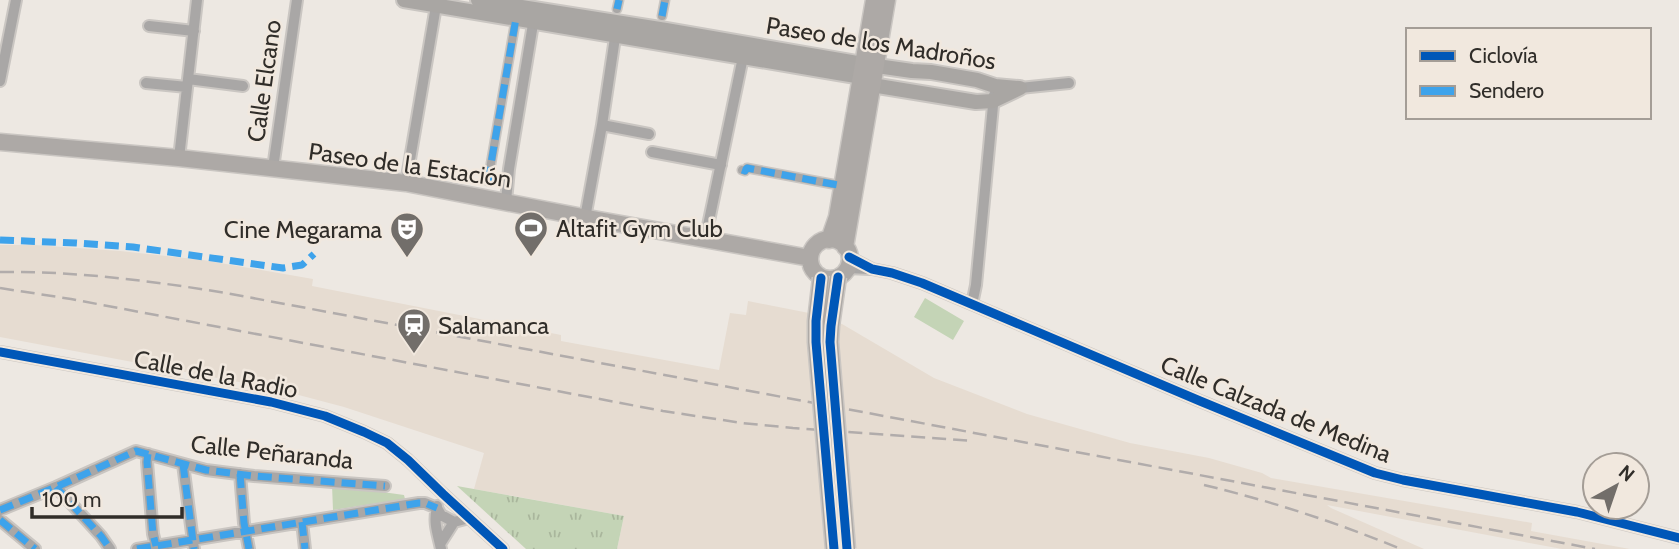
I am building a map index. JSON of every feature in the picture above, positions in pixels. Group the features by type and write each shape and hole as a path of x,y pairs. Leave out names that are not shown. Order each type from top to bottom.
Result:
{"main road":[{"path":"404,0 436,3 516,19 532,15 615,16"},
{"path":"478,0 532,15"},
{"path":"847,549 830,342 845,262 874,0"},
{"path":"829,240 837,217 868,73 887,0"},
{"name":"Paseo de los Madroños","path":"615,16 666,30 868,73 976,102 994,94 1020,88"},
{"name":"Paseo de los Madroños","path":"615,16 743,57 868,73 912,71 942,74 977,80 994,94"},
{"name":"Paseo de la Estación","path":"0,142 406,183 810,258"},
{"path":"835,240 845,262 827,279 821,278 813,270 811,251 822,241 835,240"},
{"path":"821,278 816,342 834,549"}],"street":[{"path":"0,81 16,0"},
{"path":"179,158 197,0"},
{"name":"Calle Elcano","path":"273,168 297,0"},
{"path":"662,16 665,0"},
{"path":"406,183 436,3"},
{"path":"506,201 532,15"},
{"path":"585,218 602,125 615,16"},
{"path":"488,181 516,19"},
{"path":"149,26 194,31"},
{"path":"705,240 743,57"},
{"path":"145,83 243,86"},
{"name":"Paseo de los Madroños","path":"1020,88 1069,83"},
{"path":"972,304 994,94"},
{"path":"602,125 649,134"},
{"path":"652,152 721,165"},
{"path":"742,170 747,168 842,187"},
{"name":"Calle Calzada de Medina","path":"845,262 911,279 1375,473 1577,512 1679,538"},
{"name":"Calle de la Radio","path":"0,352 271,402 325,416 387,443 503,549"},
{"name":"Calle Peñaranda","path":"0,509 136,451 206,470 385,485"},
{"path":"148,454 156,546"},
{"path":"183,464 193,544"},
{"path":"240,474 248,549"},
{"path":"56,487 110,549"},
{"path":"441,546 436,536 434,516 443,494"},
{"path":"137,549 193,544 245,531 419,503 437,508 441,515 454,522 469,518"},
{"path":"0,520 35,549"},
{"path":"302,522 305,549"},
{"path":"441,546 454,522"}],"shaded area":[{"path":"0,245 120,251 203,260 313,279 312,286 561,335 561,341 719,370 730,313 746,315 748,301 809,313 842,324 934,378 1027,414 1130,443 1209,458 1271,478 1532,523 1531,531 1630,549 1562,549 1327,505 1424,549 617,549 624,516 474,489 484,453 344,407 276,389 0,337"}],"green space":[{"path":"925,298 964,321 953,340 914,317"},
{"path":"332,485 404,495 405,499 333,510"},
{"path":"457,486 624,516 617,549 526,549"}],"railway":[{"path":"0,272 114,278 226,293 1595,549"},
{"path":"0,288 71,299 663,411 793,428 974,441"},
{"path":"1204,485 1304,513 1401,549"}],"marked path":[{"path":"617,9 619,0"},
{"path":"662,16 665,0"},
{"path":"488,181 516,18"},
{"path":"742,170 747,168 843,186"},
{"path":"0,240 133,247 283,268 302,265 314,254"},
{"path":"0,510 136,451 206,470 385,486"},
{"path":"148,454 156,546"},
{"path":"183,464 194,549"},
{"path":"240,474 249,549"},
{"path":"56,487 110,549"},
{"path":"137,549 419,503 437,508"},
{"path":"0,520 35,549"},
{"path":"302,522 305,549"}],"cycle path":[{"path":"849,257 872,269 922,283 1375,473 1577,512 1679,538"},
{"path":"838,277 830,342 847,549"},
{"path":"821,278 816,342 834,549"},
{"path":"0,352 271,402 325,416 387,443 503,549"}],"place":[{"name":"Altafit Gym Club","path":"531,258"},
{"name":"Cine Megarama","path":"407,259"},
{"name":"Salamanca","path":"414,355"}]}
